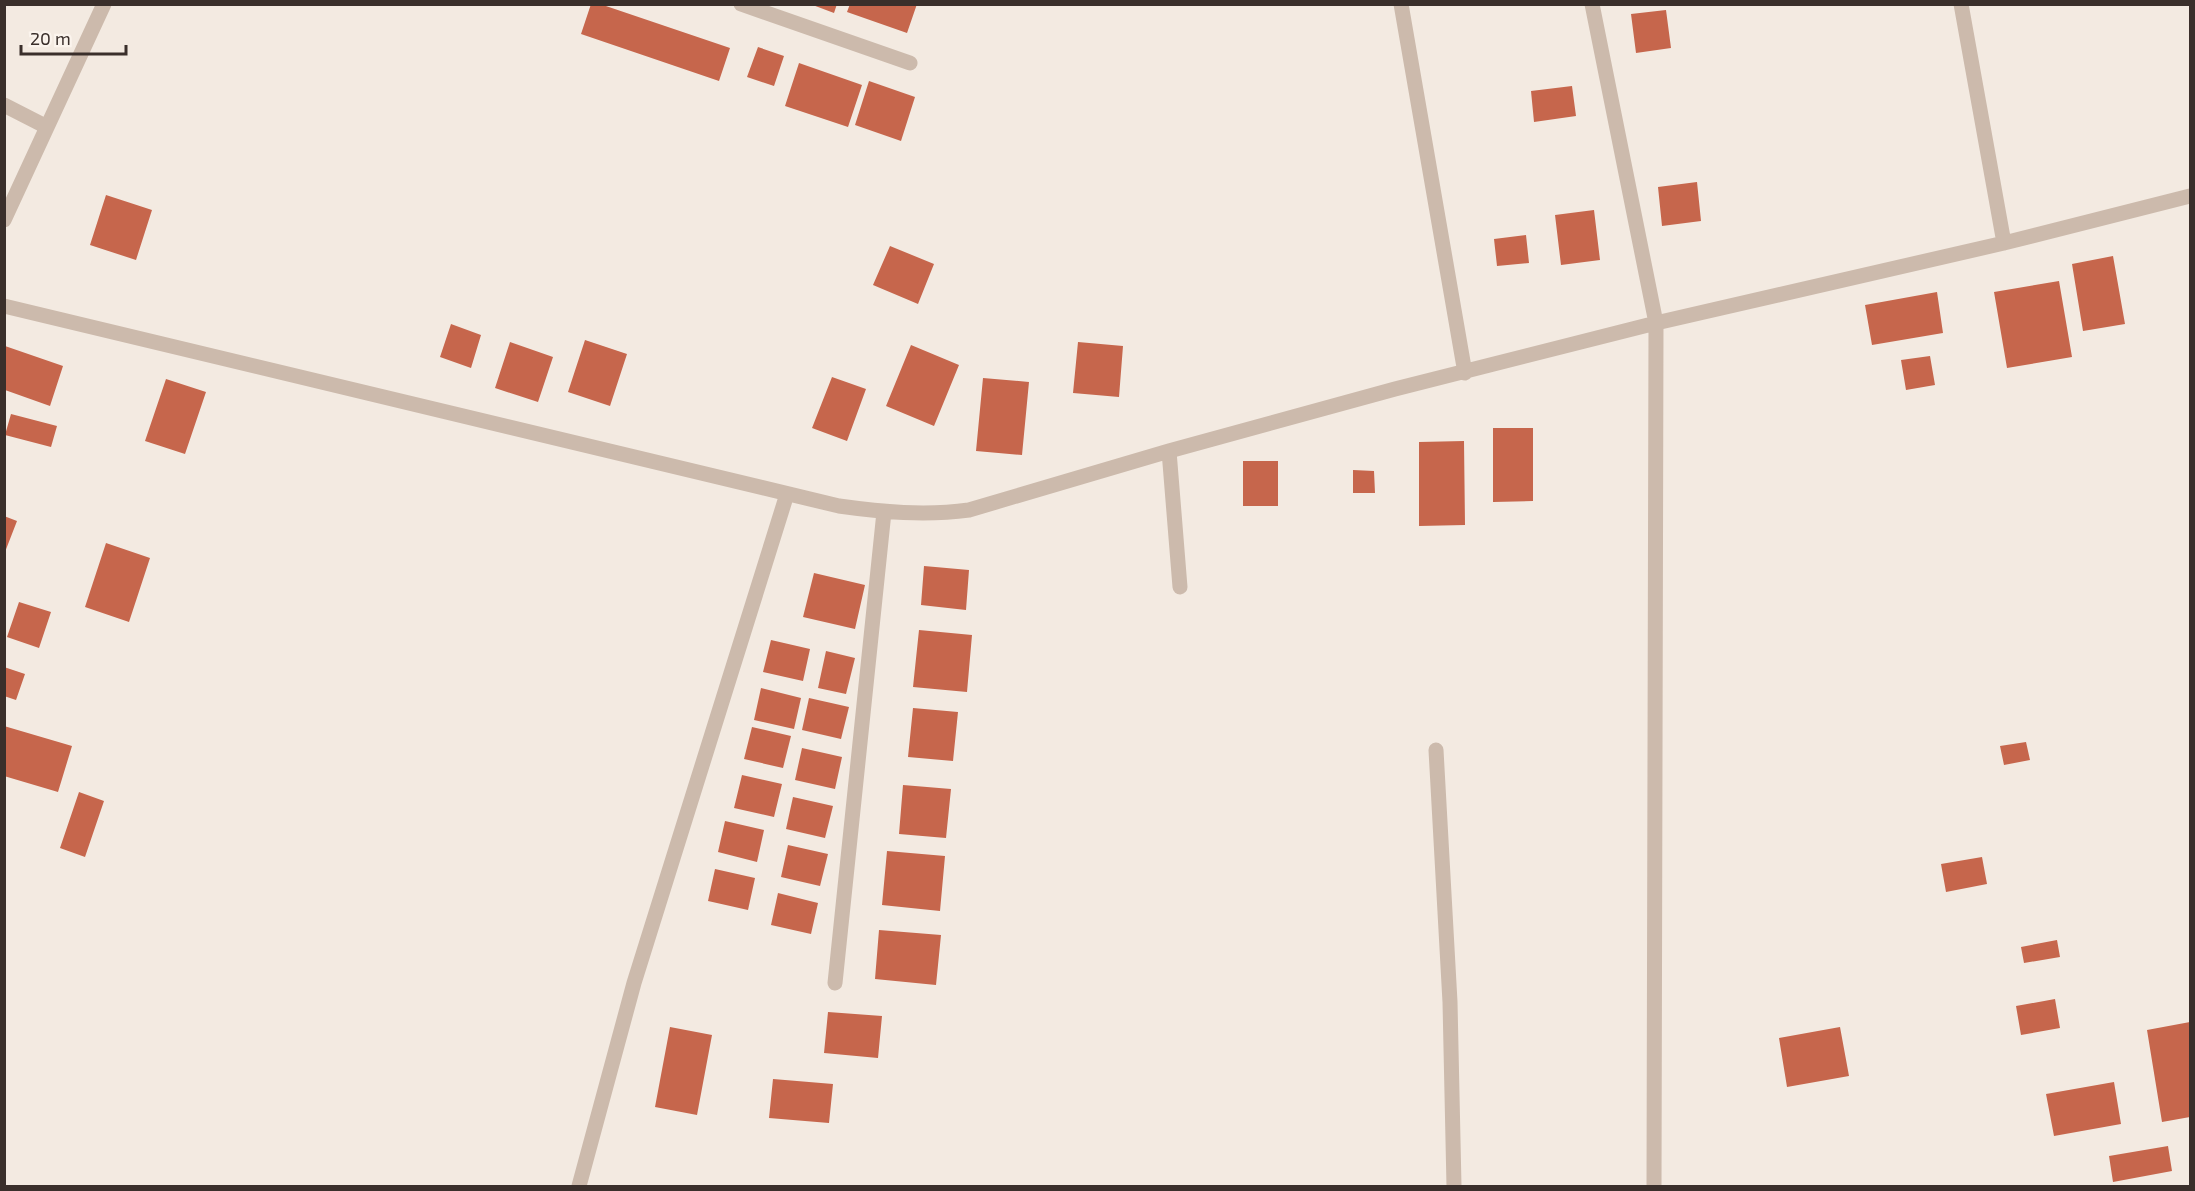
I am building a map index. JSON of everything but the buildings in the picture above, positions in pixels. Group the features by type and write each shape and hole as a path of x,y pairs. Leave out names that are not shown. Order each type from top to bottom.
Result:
{"street":[{"path":"741,4 910,63"},
{"path":"1401,4 1465,373"},
{"path":"1592,4 1656,323 1654,1186"},
{"path":"1961,4 2004,243"},
{"path":"4,220 99,6"},
{"path":"4,105 47,127"},
{"path":"4,306 787,494 884,512 946,513 969,510 1169,451 1656,323 2190,198"},
{"path":"1169,451 1180,587"},
{"path":"579,1186 634,982 787,494"},
{"path":"835,983 884,512"},
{"path":"1436,750 1450,1002 1454,1186"}]}
